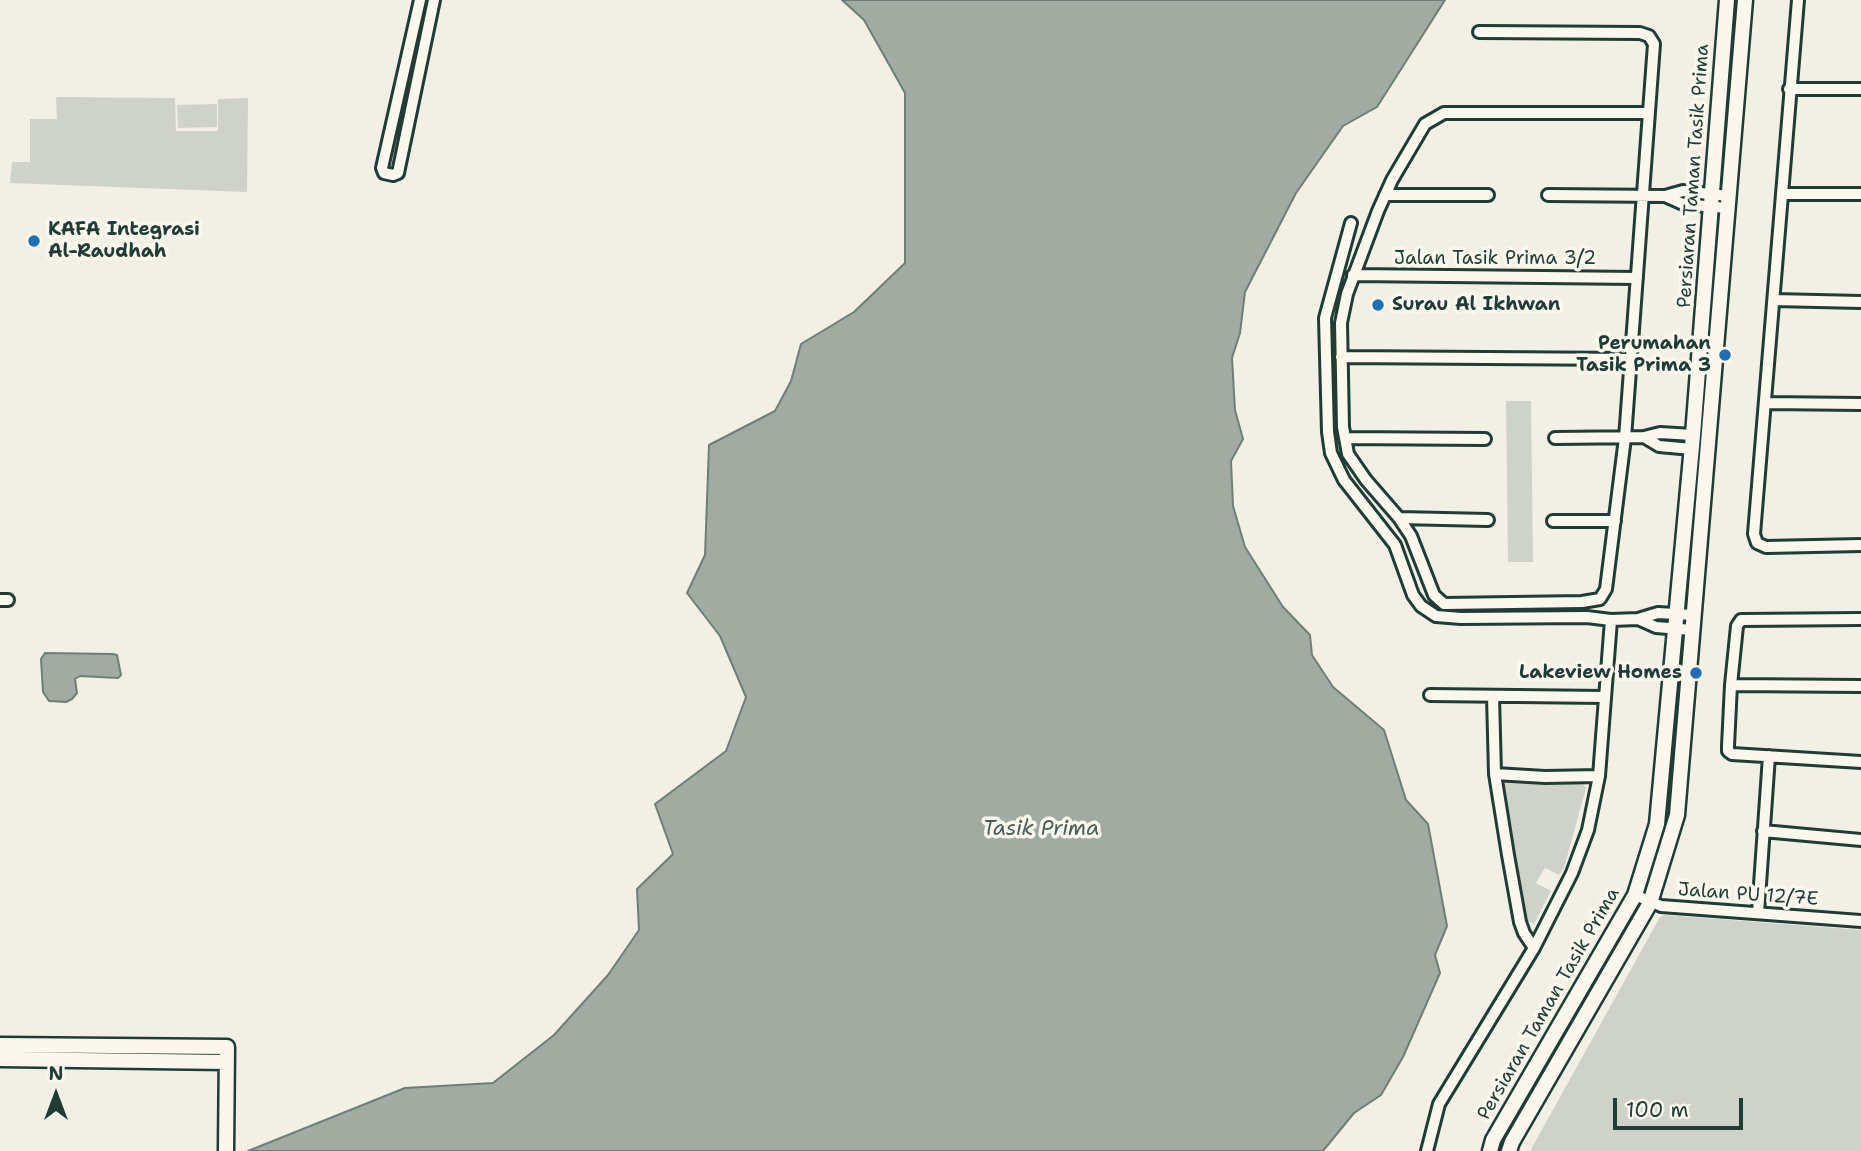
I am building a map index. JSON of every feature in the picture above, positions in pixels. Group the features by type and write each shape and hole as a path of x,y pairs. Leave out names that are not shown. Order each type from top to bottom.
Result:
{"main road":[{"name":"Persiaran Taman Tasik Prima","path":"1490,1151 1493,1140 1635,895 1657,824 1677,621 1727,0"},
{"name":"Persiaran Taman Tasik Prima","path":"1509,1151 1650,903 1676,815 1745,0"},
{"path":"3,1044 36,1052 226,1062 226,1151"},
{"path":"0,1059 36,1052"}],"street":[{"path":"420,0 382,168 384,173 393,175 398,173 434,0"},
{"path":"1798,0 1754,534 1757,543 1766,547 1861,545"},
{"path":"1479,32 1640,33 1649,36 1654,44 1625,438 1608,579 1600,599 1582,602 1444,604 1434,595 1411,536 1348,454 1345,438 1341,323 1353,275 1385,195 1425,124 1444,113 1648,113"},
{"path":"1789,89 1861,89"},
{"path":"1783,194 1861,194"},
{"path":"1385,195 1488,195"},
{"path":"1548,195 1665,196 1683,204 1711,200 1728,202"},
{"path":"1351,223 1325,318 1331,453 1344,480 1395,545 1413,595 1421,606 1436,616 1638,619 1656,627 1677,621 1692,622"},
{"name":"Jalan Tasik Prima 3/2","path":"1353,275 1637,278"},
{"path":"1774,300 1861,302"},
{"path":"1341,357 1631,359"},
{"path":"1766,403 1861,404"},
{"path":"1345,438 1485,439"},
{"path":"1555,438 1644,438 1659,446 1692,442"},
{"path":"1399,518 1488,520"},
{"path":"1553,521 1615,522"},
{"path":"1861,619 1741,620 1737,626 1731,685 1728,751 1732,754 1861,762"},
{"path":"1427,1151 1439,1104 1534,948 1572,873 1588,830 1599,776 1611,620"},
{"path":"1731,685 1861,686"},
{"path":"1430,695 1605,697"},
{"path":"1493,696 1495,774 1520,922 1534,948"},
{"path":"1758,913 1769,756"},
{"path":"1495,774 1599,776"},
{"path":"1763,831 1861,840"},
{"name":"Jalan PU 12/7E","path":"1635,895 1661,906 1861,921"}],"shaded area":[{"path":"56,97 175,98 176,131 218,131 218,99 248,98 247,192 10,183 12,162 30,162 30,119 57,119"},
{"path":"217,104 217,127 178,128 177,105"},
{"path":"1506,401 1531,401 1533,562 1508,562"},
{"path":"1580,780 1586,788 1564,868 1559,875 1545,868 1536,883 1551,891 1534,924 1526,920 1503,787 1506,781"},
{"path":"1665,915 1861,930 1861,1151 1530,1151 1660,917"}],"water":[{"name":"Tasik Prima","path":"842,0 1445,0 1377,107 1343,126 1296,193 1245,292 1240,333 1232,358 1235,410 1243,439 1231,461 1233,506 1245,547 1283,607 1310,635 1312,655 1333,687 1384,730 1406,800 1428,824 1447,926 1435,955 1440,973 1403,1057 1381,1095 1354,1113 1323,1151 248,1151 405,1088 493,1083 554,1035 608,975 639,930 637,889 673,854 655,804 726,751 746,697 720,636 687,593 705,555 709,445 775,411 791,381 801,344 854,312 905,263 905,93 864,20"},
{"path":"45,653 117,655 121,675 118,678 80,676 75,679 77,693 72,699 66,702 49,701 43,692 41,659"}],"place":[{"name":"KAFA Integrasi Al-Raudhah","path":"34,241"},
{"name":"Surau Al Ikhwan","path":"1378,305"},
{"name":"Perumahan Tasik Prima 3","path":"1725,355"},
{"name":"Lakeview Homes","path":"1696,673"}]}
